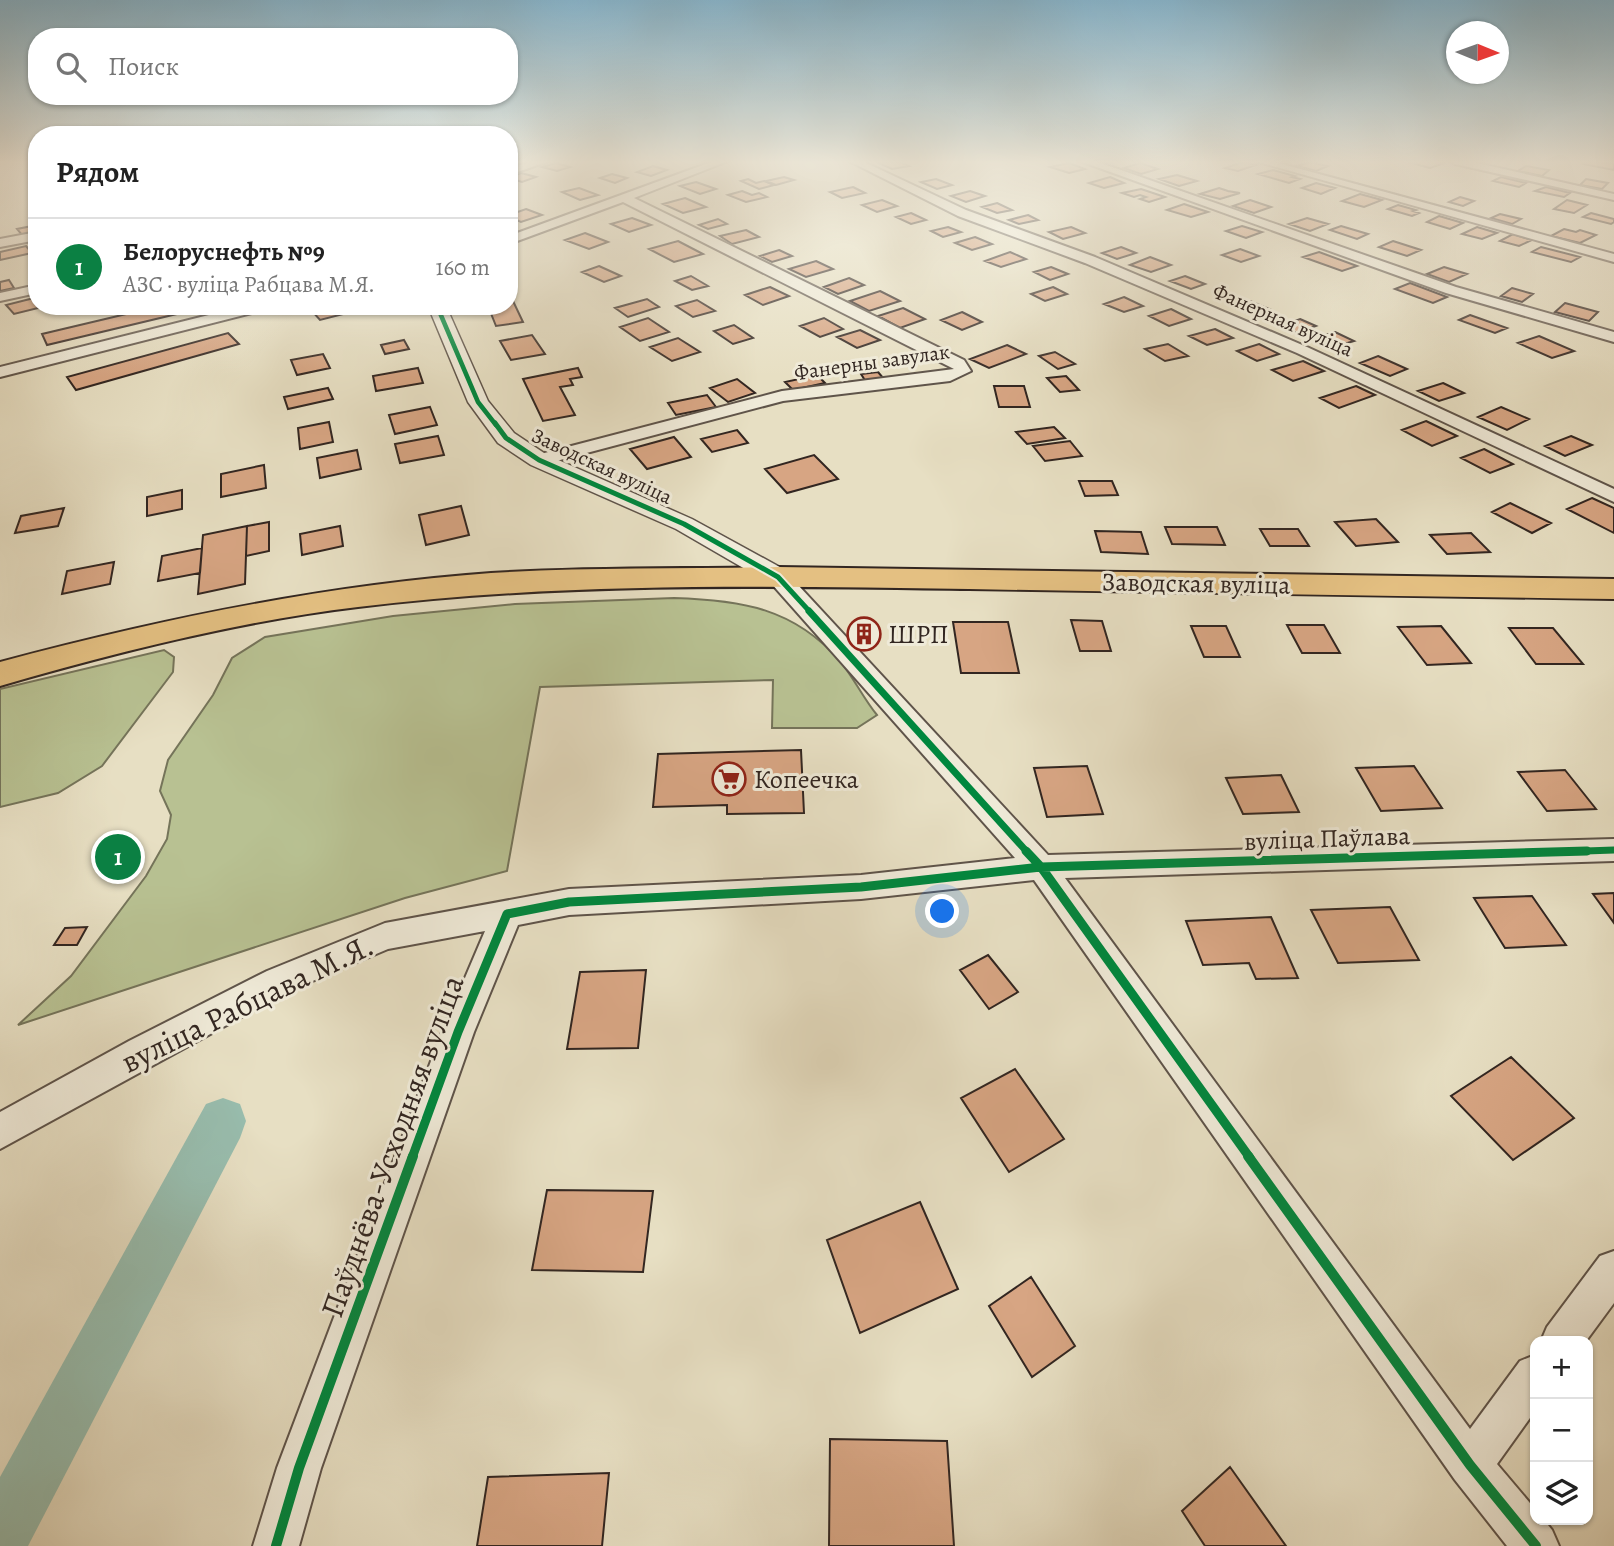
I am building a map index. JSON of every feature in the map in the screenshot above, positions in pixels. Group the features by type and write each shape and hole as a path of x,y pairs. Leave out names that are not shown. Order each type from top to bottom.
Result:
{"main road":[{"name":"Заводская вуліца","path":"0,674 79,652 219,621 354,597 492,583 778,577 1614,589"}],"street":[{"name":"Фанерны завулак","path":"539,460 782,396 950,376 964,371 958,363 696,233"},
{"name":"Фанерная вуліца","path":"1017,233 1090,260 1302,350 1614,496"},
{"path":"1290,233 1451,290 1614,337"},
{"path":"1523,233 1614,258"},
{"path":"0,243 28,238"},
{"path":"0,297 28,291"},
{"path":"0,372 227,315"},
{"name":"Заводская вуліца","path":"441,315 478,402 506,438 539,460 684,524 778,577"},
{"path":"778,577 1041,867 1470,1465 1536,1546"},
{"name":"вуліца Паўлава","path":"1041,867 1614,850"},
{"path":"507,914 569,902 861,887 1041,867"},
{"name":"вуліца Рабцава М.Я.","path":"0,1131 141,1052 278,981 385,936 507,914"},
{"name":"Паўднёва-Усходняя вуліца","path":"276,1546 299,1468 458,1032 507,914"},
{"path":"1565,1336 1614,1270"},
{"path":"1470,1465 1530,1383"}],"green space":[{"path":"674,598 722,601 765,610 785,618 822,643 840,661 877,715 857,728 772,728 773,680 540,687 507,871 405,898 18,1025 71,976 146,876 167,839 171,815 160,791 168,760 213,695 232,658 265,637 393,616 515,604"},
{"path":"164,650 174,657 173,672 102,766 58,793 0,807 0,689"}],"building":[{"path":"585,233 608,242 589,249 565,240"},
{"path":"752,233 759,237 732,244 720,236"},
{"path":"935,233 957,233 943,237"},
{"path":"1051,233 1084,233 1063,239"},
{"path":"1232,233 1259,233 1246,238"},
{"path":"1339,233 1368,234 1357,239"},
{"path":"1464,233 1497,233 1482,239"},
{"path":"1556,233 1596,235 1580,243 1551,236"},
{"path":"1513,234 1532,240 1519,246 1500,241"},
{"path":"975,237 992,244 972,250 955,243"},
{"path":"678,241 703,254 674,262 649,249"},
{"path":"1393,241 1421,250 1407,256 1379,247"},
{"path":"26,246 28,248 28,254 0,260 0,252"},
{"path":"1121,247 1136,253 1117,259 1102,253"},
{"path":"1541,247 1580,257 1571,262 1532,252"},
{"path":"1240,249 1259,256 1241,262 1222,255"},
{"path":"779,250 792,256 772,262 760,256"},
{"path":"1010,252 1026,259 1001,267 985,261"},
{"path":"1319,252 1357,266 1342,271 1303,257"},
{"path":"1150,257 1171,265 1151,272 1130,265"},
{"path":"816,261 833,269 806,277 789,269"},
{"path":"599,266 621,276 604,282 582,272"},
{"path":"1051,267 1068,274 1050,280 1034,272"},
{"path":"1444,267 1467,274 1449,282 1427,274"},
{"path":"691,276 708,286 692,290 675,281"},
{"path":"1185,276 1205,284 1191,289 1170,281"},
{"path":"849,278 864,285 838,294 824,287"},
{"path":"9,280 14,288 0,291 0,282"},
{"path":"1410,283 1447,297 1433,303 1395,289"},
{"path":"770,287 789,296 763,305 745,295"},
{"path":"1053,287 1067,294 1045,301 1031,294"},
{"path":"1512,288 1533,294 1522,302 1501,296"},
{"path":"880,291 900,301 869,311 850,301"},
{"path":"1124,297 1143,306 1124,312 1104,304"},
{"path":"647,299 659,307 628,317 615,308"},
{"path":"28,300 28,310 14,314 6,305"},
{"path":"697,300 715,311 693,317 676,306"},
{"path":"1250,301 1269,309 1252,315 1233,307"},
{"path":"1565,303 1598,312 1589,321 1555,312"},
{"path":"903,308 925,319 900,328 878,316"},
{"path":"1171,309 1191,319 1169,326 1149,316"},
{"path":"518,312 523,322 496,326 492,315 518,315"},
{"path":"962,312 982,322 962,330 941,320"},
{"path":"122,315 173,315 47,345 42,334"},
{"path":"316,315 340,315 320,320"},
{"path":"1470,315 1507,328 1495,333 1459,320"},
{"path":"648,318 669,332 640,341 620,327"},
{"path":"824,318 843,329 820,337 800,326"},
{"path":"1300,319 1316,326 1297,333 1281,326"},
{"path":"734,325 753,338 733,344 714,331"},
{"path":"1215,329 1233,338 1207,345 1189,336"},
{"path":"860,330 880,340 857,348 837,337"},
{"path":"1335,332 1354,341 1331,348 1313,339"},
{"path":"228,333 239,344 76,390 67,377"},
{"path":"532,335 545,354 511,360 500,341"},
{"path":"1539,336 1574,351 1552,358 1518,343"},
{"path":"678,338 700,352 672,361 650,347"},
{"path":"404,340 409,349 385,354 381,345"},
{"path":"1168,344 1188,356 1165,361 1145,349"},
{"path":"1259,344 1279,354 1257,361 1237,351"},
{"path":"1007,345 1026,354 989,368 970,359"},
{"path":"1055,352 1075,364 1058,369 1039,356"},
{"path":"323,354 330,368 297,375 291,360"},
{"path":"1378,356 1407,369 1390,376 1360,363"},
{"path":"1303,361 1324,371 1293,381 1272,370"},
{"path":"418,368 423,383 376,391 373,376"},
{"path":"578,368 582,377 570,379 573,385 560,387 575,415 543,421 523,379"},
{"path":"878,372 884,379 866,382 861,374"},
{"path":"817,375 825,383 793,390 785,382"},
{"path":"1066,376 1079,390 1060,392 1047,378"},
{"path":"737,379 755,393 728,402 710,388"},
{"path":"1443,383 1464,393 1439,401 1418,391"},
{"path":"994,386 1024,386 1030,407 999,407"},
{"path":"1356,386 1375,395 1339,408 1320,398"},
{"path":"328,388 333,399 288,409 284,397"},
{"path":"707,395 716,407 676,415 668,403"},
{"path":"430,407 437,425 395,434 389,415"},
{"path":"1501,407 1529,419 1507,430 1478,417"},
{"path":"1426,421 1457,436 1432,446 1402,430"},
{"path":"329,422 333,442 300,449 298,428"},
{"path":"1054,427 1065,438 1027,444 1016,432"},
{"path":"737,430 748,443 712,452 701,439"},
{"path":"438,436 444,455 400,463 395,444"},
{"path":"1571,436 1592,445 1565,456 1545,446"},
{"path":"674,437 691,457 647,469 630,449"},
{"path":"1070,441 1082,456 1045,461 1033,446"},
{"path":"1484,449 1513,464 1490,473 1461,458"},
{"path":"357,450 361,469 320,478 317,458"},
{"path":"814,455 838,479 787,493 765,469"},
{"path":"264,465 266,488 221,497 221,474"},
{"path":"1079,481 1112,481 1118,495 1085,496"},
{"path":"182,490 182,509 147,516 147,497"},
{"path":"1592,498 1614,508 1614,533 1567,509"},
{"path":"1510,503 1551,523 1532,533 1492,512"},
{"path":"461,506 469,535 426,545 419,515"},
{"path":"64,508 58,526 15,533 21,516"},
{"path":"1376,519 1398,542 1356,546 1335,522"},
{"path":"269,522 269,551 246,556 247,526"},
{"path":"247,526 245,584 198,594 203,535"},
{"path":"340,526 343,546 302,555 300,534"},
{"path":"1165,527 1217,527 1225,545 1172,544"},
{"path":"1260,529 1298,529 1309,546 1270,546"},
{"path":"1095,531 1141,532 1148,554 1101,552"},
{"path":"1471,533 1490,552 1447,554 1430,535"},
{"path":"202,548 200,573 158,581 162,556"},
{"path":"114,562 110,584 62,594 67,571"},
{"path":"1071,620 1102,621 1111,651 1080,651"},
{"path":"953,622 1008,622 1019,673 961,673"},
{"path":"1287,625 1324,625 1340,653 1302,653"},
{"path":"1191,626 1226,626 1240,657 1204,657"},
{"path":"1441,626 1471,663 1427,665 1398,627"},
{"path":"1509,628 1553,628 1583,664 1536,664"},
{"name":"Копеечка","path":"801,750 804,813 727,814 727,805 653,807 658,754"},
{"path":"1087,766 1103,814 1047,817 1034,768"},
{"path":"1414,766 1442,808 1381,811 1356,768"},
{"path":"1565,770 1596,809 1547,811 1518,772"},
{"path":"1281,775 1299,812 1243,814 1226,778"},
{"path":"1614,893 1614,923 1593,894"},
{"path":"1532,896 1566,945 1505,948 1474,898"},
{"path":"1390,907 1419,960 1338,963 1311,910"},
{"path":"1271,917 1298,978 1256,979 1249,963 1203,965 1186,921"},
{"path":"87,927 77,945 54,945 65,928"},
{"path":"988,955 1018,992 989,1009 960,970"},
{"path":"646,970 638,1048 567,1049 580,972"},
{"path":"1511,1057 1574,1118 1513,1160 1451,1096"},
{"path":"1015,1069 1064,1139 1009,1172 961,1098"},
{"path":"547,1190 653,1191 643,1272 532,1270"},
{"path":"920,1202 958,1289 860,1333 827,1240"},
{"path":"1031,1277 1075,1346 1032,1377 989,1306"},
{"path":"830,1439 947,1441 954,1546 829,1546"},
{"path":"1230,1467 1286,1546 1205,1546 1182,1511"},
{"path":"609,1473 602,1546 477,1546 488,1477"}],"waterway":[{"path":"0,1537 223,1121"}],"cycle path":[{"path":"441,315 478,402 506,438 539,460 684,524 778,577 1041,867 1470,1465 1536,1546"},
{"path":"276,1546 299,1468 458,1032 507,914 569,902 861,887 1041,867 1614,850"}],"place":[{"name":"ШРП","path":"864,634"},
{"name":"Копеечка","path":"729,779"},
{"name":"Белоруснефть №9","path":"118,857"}]}
